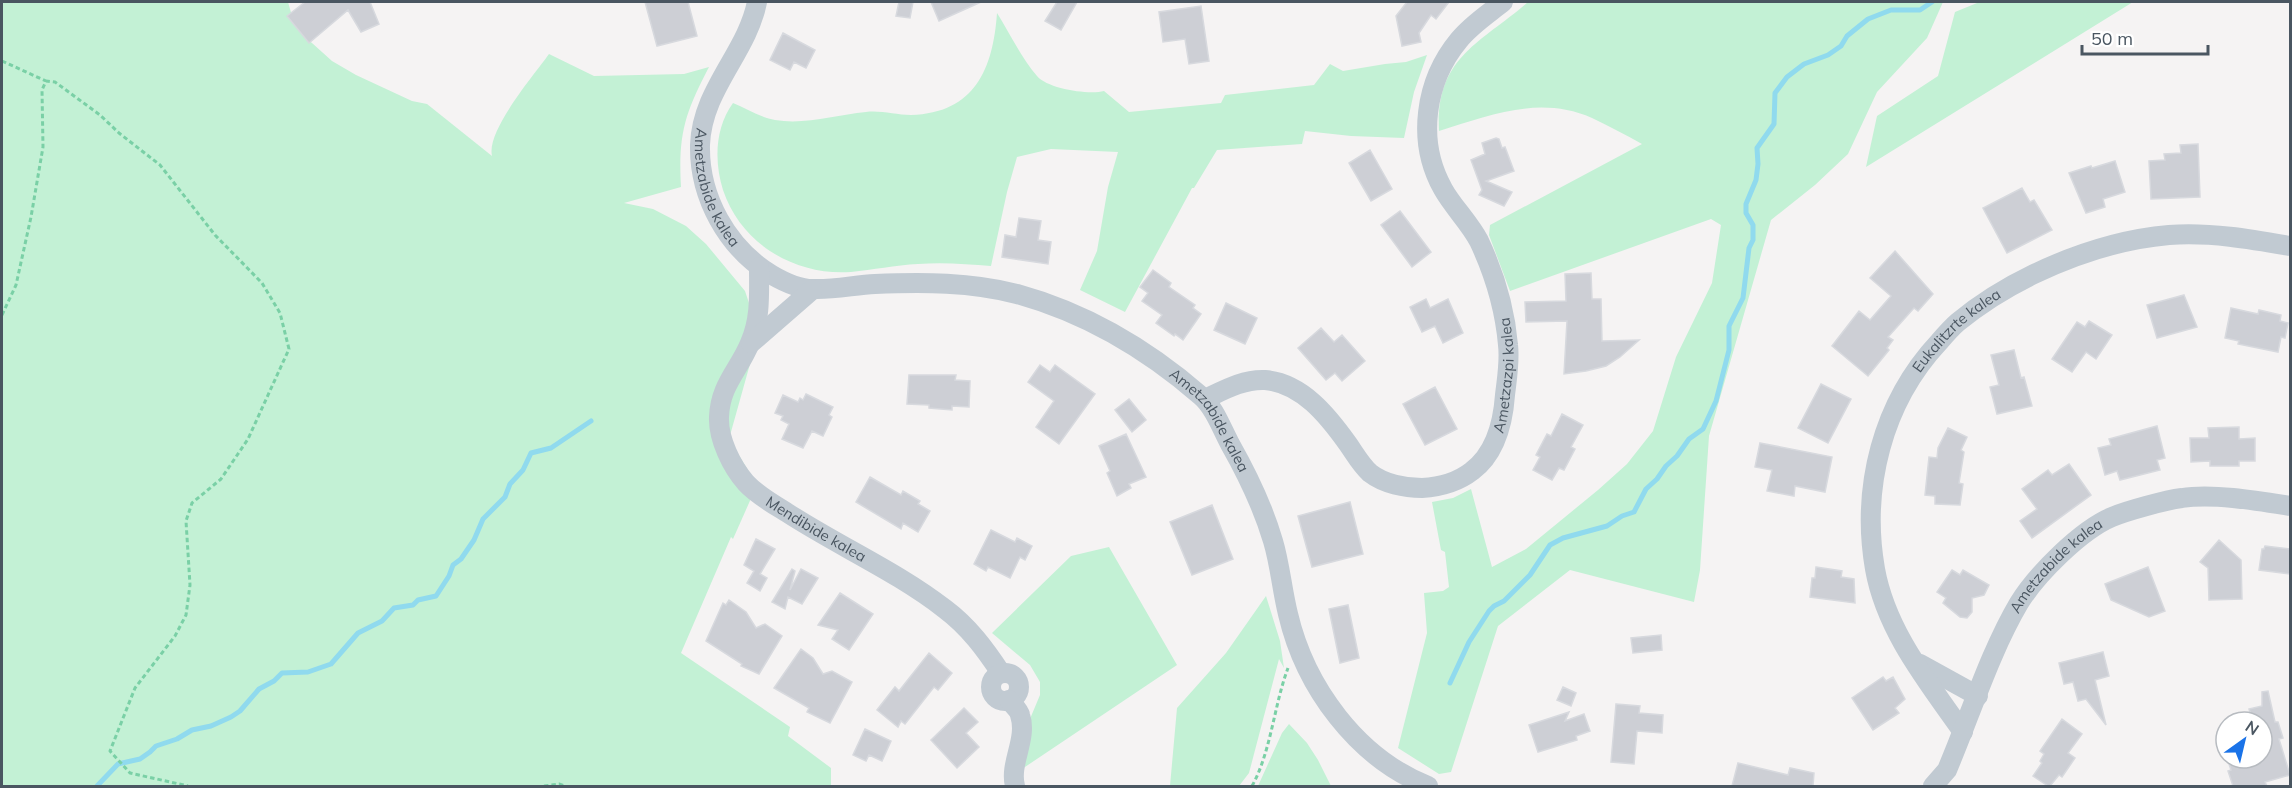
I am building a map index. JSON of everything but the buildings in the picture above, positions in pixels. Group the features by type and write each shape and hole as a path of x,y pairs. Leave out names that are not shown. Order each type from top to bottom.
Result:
{"street":[{"name":"Ametzabide kalea","path":"758,2 745,39 712,93 704,118 700,142 707,194 730,238 759,267 796,286 812,290 874,284 945,282 1017,294 1085,318 1150,355 1205,399 1246,471 1273,541 1288,615 1297,644 1323,697 1349,731 1382,760 1428,786"},
{"name":"Ametzazpi kalea","path":"1205,399 1252,380 1271,381 1289,386 1317,406 1371,474 1400,486 1431,488 1446,484 1466,475 1484,460 1498,436 1504,406 1508,345 1498,291 1478,240 1438,178 1428,145 1427,123 1429,99 1446,57 1460,39 1503,2"},
{"name":"Eukalitzrte kalea","path":"1963,732 1910,656 1889,615 1876,571 1870,527 1872,481 1882,436 1900,394 1933,348 1956,324 2005,288 2066,259 2131,240 2170,235 2235,236 2290,246"},
{"path":"750,343 759,311 759,267"},
{"path":"750,343 812,290"},
{"name":"Mendibide kalea","path":"750,343 724,389 719,418 723,439 732,462 746,484 815,532 895,576 946,609 978,639 1001,674 1011,674 1018,685 1016,694 1009,700 1020,714 1022,732 1012,777 1015,786"},
{"name":"Ametzabide kalea","path":"1933,786 1947,770 1999,641 2020,602 2045,569 2075,541 2111,517 2182,497 2228,498 2290,506"},
{"name":"Eukalitzrte kalea","path":"1910,656 1943,678 1978,696"}],"path":[{"path":"2,60 46,81 55,82 100,115 118,133 160,165 215,235 262,283 280,313 289,349 248,439 222,479 192,503 186,521 190,585 186,615 175,636 135,688 110,751 130,773 188,786"},
{"path":"2,315 16,285 31,217 43,147 42,90 46,81"},
{"path":"1252,786 1271,730 1281,685 1297,644"},
{"path":"544,786 559,784 565,786"}],"green space":[{"path":"2,2 288,2 292,16 302,34 332,61 412,101 427,104 492,156 492,145 503,118 549,54 594,76 684,74 709,67 685,124 681,152 681,187 624,203 653,209 686,226 706,244 745,291 753,315 750,364 729,439 757,485 733,539 731,537 681,653 790,727 788,736 831,768 831,786 2,786"},
{"path":"1528,2 1943,2 1927,38 1877,92 1848,154 1815,185 1771,220 1709,436 1700,570 1694,602 1570,570 1498,626 1451,772 1439,774 1398,748 1427,633 1424,593 1443,591 1449,587 1445,552 1441,550 1432,502 1453,498 1471,489 1492,567 1526,549 1627,464 1653,431 1676,357 1712,283 1721,225 1711,219 1510,291 1489,235 1490,225 1642,144 1592,118 1573,111 1553,108 1515,110 1439,131 1440,106 1445,85 1453,68 1478,41"},
{"path":"2133,2 1866,167 1877,116 1938,76 1955,12 1977,3"},
{"path":"997,13 1026,62 1042,81 1069,90 1104,91 1129,112 1221,103 1225,95 1314,85 1330,64 1343,71 1406,62 1427,55 1414,92 1404,138 1305,131 1302,144 1217,150 1192,188 1125,312 1080,290 1097,251 1108,187 1118,152 1051,149 1017,157 991,266 927,263 851,272 830,272 791,262 773,253 743,226 731,209 723,190 717,156 723,123 733,103 764,117 786,121 871,112 911,115 933,112 951,106 965,97 977,84 985,69 991,52"},
{"path":"1109,547 1177,665 1019,771 1027,726 1040,695 1040,682 1030,665 992,633 1071,556"},
{"path":"1266,596 1280,641 1284,668 1279,659 1249,773 1239,786 1170,786 1177,708 1226,653"},
{"path":"1289,724 1307,743 1331,786 1258,786 1282,733"}],"waterway":[{"path":"1450,683 1469,642 1489,611 1504,601 1530,575 1550,545 1563,538 1607,526 1622,516 1634,512 1646,489 1677,456 1689,439 1703,429 1716,401 1729,350 1729,326 1743,298 1749,248 1753,240 1753,225 1746,213 1746,204 1756,180 1757,148 1774,124 1775,93 1787,77 1804,64 1828,55 1841,46 1847,36 1868,19 1891,10 1920,10 1932,2"},
{"path":"97,786 118,764 140,759 156,746 177,739 192,730 211,726 231,717 240,711 259,689 274,681 282,673 308,672 331,664 358,633 382,621 394,608 413,605 418,600 436,596 453,565 461,559 474,540 483,519 505,497 510,484 523,470 531,453 551,448 591,421"}]}
